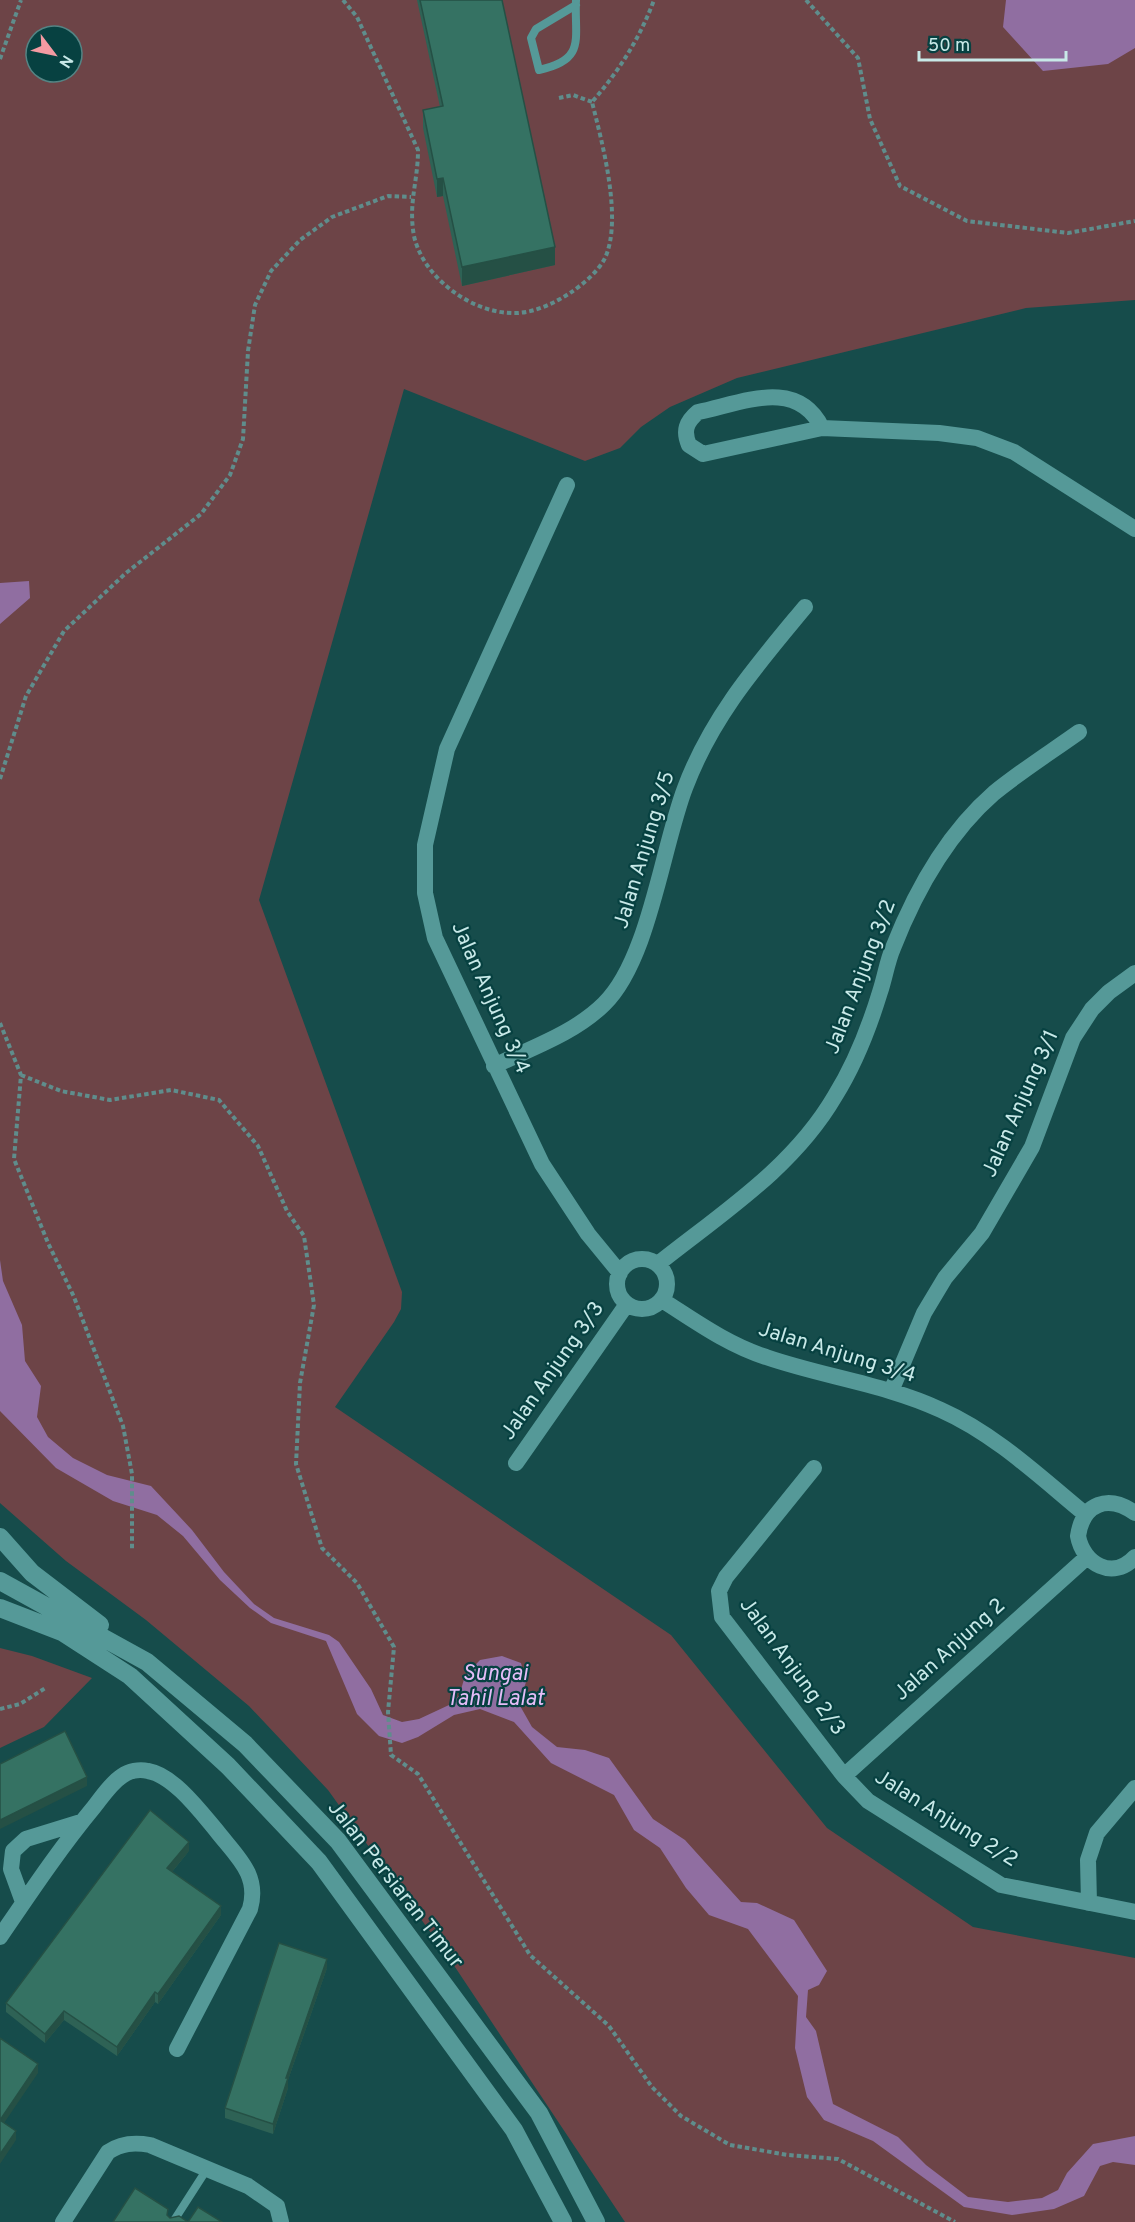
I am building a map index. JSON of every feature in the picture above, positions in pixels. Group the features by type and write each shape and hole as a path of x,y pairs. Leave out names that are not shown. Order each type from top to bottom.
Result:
{"street":[{"path":"822,428 816,415 805,404 792,398 778,396 698,412 690,418 685,428 689,446 703,454 822,428 939,433 977,438 1014,452 1134,525"},
{"name":"Jalan Anjung 3/4","path":"567,485 447,749 425,845 425,893 435,938 542,1164 588,1234 620,1273"},
{"name":"Jalan Anjung 3/5","path":"494,1066 582,1022 606,1003 626,974 640,943 685,787 704,746 731,698 805,607"},
{"name":"Jalan Anjung 3/2","path":"658,1264 777,1171 808,1137 836,1096 863,1042 899,932 934,867 963,825 994,794 1079,732"},
{"name":"Jalan Anjung 3/1","path":"892,1389 924,1313 945,1278 982,1233 1032,1147 1073,1038 1092,1009 1108,992 1135,973"},
{"path":"641,1258 658,1264 667,1281 662,1300 649,1308 641,1309 627,1304 617,1290 620,1273 625,1266 641,1258"},
{"name":"Jalan Anjung 3/4","path":"662,1300 729,1342 765,1357 892,1389 943,1411 1006,1449 1085,1514"},
{"name":"Jalan Anjung 3/3","path":"516,1463 627,1304"},
{"name":"Jalan Anjung 2/3","path":"814,1468 726,1577 718,1591 718,1603 722,1617 844,1776"},
{"path":"1133,1563 1107,1568 1095,1565 1086,1558 1078,1536 1085,1514 1096,1506 1110,1502 1124,1505 1135,1513"},
{"path":"0,1537 32,1573 147,1662"},
{"name":"Jalan Anjung 2","path":"844,1776 1086,1558"},
{"name":"Jalan Persiaran Timur","path":"0,1581 147,1662 245,1744 338,1841 539,2113 596,2222"},
{"path":"0,1608 62,1632 130,1676 228,1766 319,1862 514,2130 563,2222"},
{"path":"0,1621 62,1632"},
{"path":"0,1937 81,1822 121,1776 136,1770 150,1771 172,1784 192,1801 252,1878 254,1893 249,1909 177,2049"},
{"name":"Jalan Anjung 2/2","path":"844,1776 868,1801 1001,1885 1135,1912"},
{"path":"1089,1903 1088,1860 1097,1833 1135,1788"},
{"path":"23,1902 11,1869 13,1851 26,1839 81,1822"},
{"path":"63,2222 108,2152 126,2144 150,2145 248,2186 277,2206 281,2222"}],"lane":[{"path":"576,3 577,33 574,51 566,62 539,70 531,38 536,29 576,3"},
{"path":"173,2222 207,2169"}],"path":[{"path":"0,59 21,0"},
{"path":"343,0 357,17 418,150 418,174 411,197 415,237 429,267 448,287 479,307 512,314 550,306 583,285 605,258 610,231 611,202 605,155 592,102"},
{"path":"592,102 608,84 638,38 654,0"},
{"path":"806,0 858,58 870,119 900,186 967,221 1068,233 1135,221"},
{"path":"559,98 573,95 592,102"},
{"path":"0,779 26,696 64,631 126,573 201,514 231,475 243,439 248,351 255,305 271,271 300,240 332,217 388,196 411,197"},
{"path":"0,1023 21,1075 14,1159 48,1243 74,1297 119,1416 132,1474 132,1551"},
{"path":"21,1075 61,1091 110,1100 171,1089 219,1101 258,1146 287,1211 304,1236 314,1305 300,1383 296,1464 322,1548 357,1583 394,1647 388,1712 391,1755 418,1774 530,1955 609,2026 652,2087 681,2116 730,2145 788,2155 838,2159 955,2222"},
{"path":"0,1709 20,1704 47,1686"}],"shaded area":[{"path":"0,0 1135,0 1135,300 1026,308 737,378 670,407 641,427 620,448 585,461 404,389 259,900 402,1292 401,1309 394,1322 335,1407 671,1635 827,1828 973,1927 1135,1958 1135,2222 625,2222 449,1958 328,1790 249,1706 146,1620 66,1561 0,1503"},
{"path":"0,1648 32,1656 92,1678 44,1727 0,1748"}],"water":[{"path":"1006,0 1135,0 1135,48 1108,64 1043,71 1003,27"},
{"path":"29,581 30,598 0,624 0,583"},
{"name":"Sungai Tahil Lalat","path":"0,1260 3,1281 22,1325 25,1361 41,1386 37,1417 48,1437 73,1458 107,1475 151,1486 192,1530 224,1572 254,1604 274,1618 329,1635 339,1642 371,1689 383,1715 402,1722 419,1719 449,1705 459,1696 465,1676 480,1660 502,1656 521,1663 526,1682 519,1704 532,1727 557,1747 585,1750 609,1758 653,1819 685,1840 741,1902 757,1903 794,1920 827,1971 819,1985 808,1990 806,2017 816,2031 833,2104 898,2137 926,2165 968,2197 1008,2202 1042,2198 1058,2190 1067,2173 1093,2144 1135,2136 1135,2165 1113,2162 1100,2166 1084,2196 1054,2209 1012,2215 964,2207 873,2141 824,2120 807,2097 795,2048 798,1996 748,1929 709,1915 686,1888 660,1848 634,1830 614,1795 551,1763 514,1722 480,1709 454,1715 418,1737 402,1743 379,1736 357,1714 326,1641 271,1623 250,1608 220,1580 183,1536 157,1515 113,1501 56,1468 0,1411"}],"building":[{"path":"420,0 502,0 555,247 462,267 443,178 437,179 423,110 443,106"},
{"path":"65,1731 87,1777 0,1820 0,1764"},
{"path":"150,1810 189,1842 167,1868 221,1906 158,1994 155,1992 117,2047 64,2011 45,2034 6,2003"},
{"path":"279,1943 327,1959 286,2078 288,2078 273,2124 225,2108"},
{"path":"0,2038 38,2064 0,2120"},
{"path":"0,2120 16,2131 0,2154"},
{"path":"135,2188 168,2209 167,2215 170,2218 179,2216 188,2222 113,2222"},
{"path":"198,2207 222,2222 188,2222"}]}
